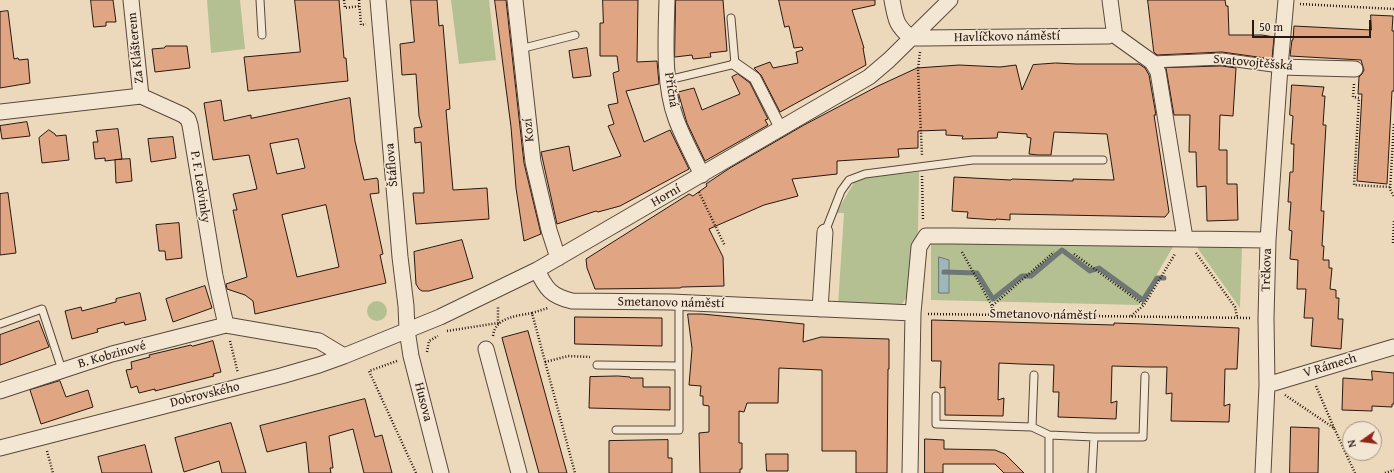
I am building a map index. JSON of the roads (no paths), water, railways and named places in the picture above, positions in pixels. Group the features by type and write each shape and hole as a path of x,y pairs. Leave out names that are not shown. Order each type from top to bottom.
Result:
{"street":[{"name":"Za Klášterem","path":"131,0 141,96"},
{"name":"Štáflova","path":"378,0 400,257 406,300 407,330"},
{"name":"Kozí","path":"515,0 533,162 549,230 558,258"},
{"name":"Příčná","path":"666,0 666,56 671,100 676,118 702,175"},
{"path":"892,0 898,26 917,38"},
{"name":"Horní","path":"407,330 440,317 537,270 869,77 917,38 950,0"},
{"path":"1110,0 1114,30 1113,34 1152,62 1158,72 1185,238"},
{"name":"Trčkova","path":"1263,473 1267,385 1266,318 1268,240 1286,2"},
{"name":"Havlíčkovo náměstí","path":"917,38 1108,36 1113,34"},
{"name":"Svatovojtěšská","path":"1152,62 1222,59 1280,67 1355,69"},
{"path":"735,64 755,78 781,129"},
{"path":"0,112 141,96"},
{"name":"P. F. Ledvinky","path":"141,96 183,115 188,119 215,276 226,325"},
{"path":"820,309 825,232"},
{"path":"910,469 913,313 919,247 926,236 1064,241 1185,238 1268,240"},
{"name":"Smetanovo náměstí","path":"537,270 543,284 550,292 559,298 572,301 679,302 913,313"},
{"path":"226,325 319,341 344,356"},
{"name":"B. Kobzinové","path":"0,391 112,354 226,325"},
{"name":"Dobrovského","path":"0,448 319,365 407,330"},
{"name":"Husova","path":"407,330 411,356 441,473"},
{"name":"V Rámech","path":"1267,385 1394,347"},
{"path":"486,349 519,473"}],"lane":[{"path":"260,0 262,35"},
{"path":"668,80 735,64 731,18"},
{"path":"520,49 575,35"},
{"path":"825,232 841,191 849,180 865,174 973,160 1103,160"},
{"path":"616,430 679,430 679,302"},
{"path":"0,324 42,309 62,370"},
{"path":"597,365 679,366"},
{"path":"1032,427 1034,375"},
{"path":"936,396 936,424 1032,427 1049,435 1143,437 1145,376"},
{"path":"1049,435 1049,473"},
{"path":"1092,473 1094,437"}],"water":[{"path":"939,257 949,260 949,293 939,293"}],"waterway":[{"path":"944,272 977,273 993,299 1022,276 1031,276 1062,250 1090,271 1099,268 1143,300 1157,278 1164,278"}]}
